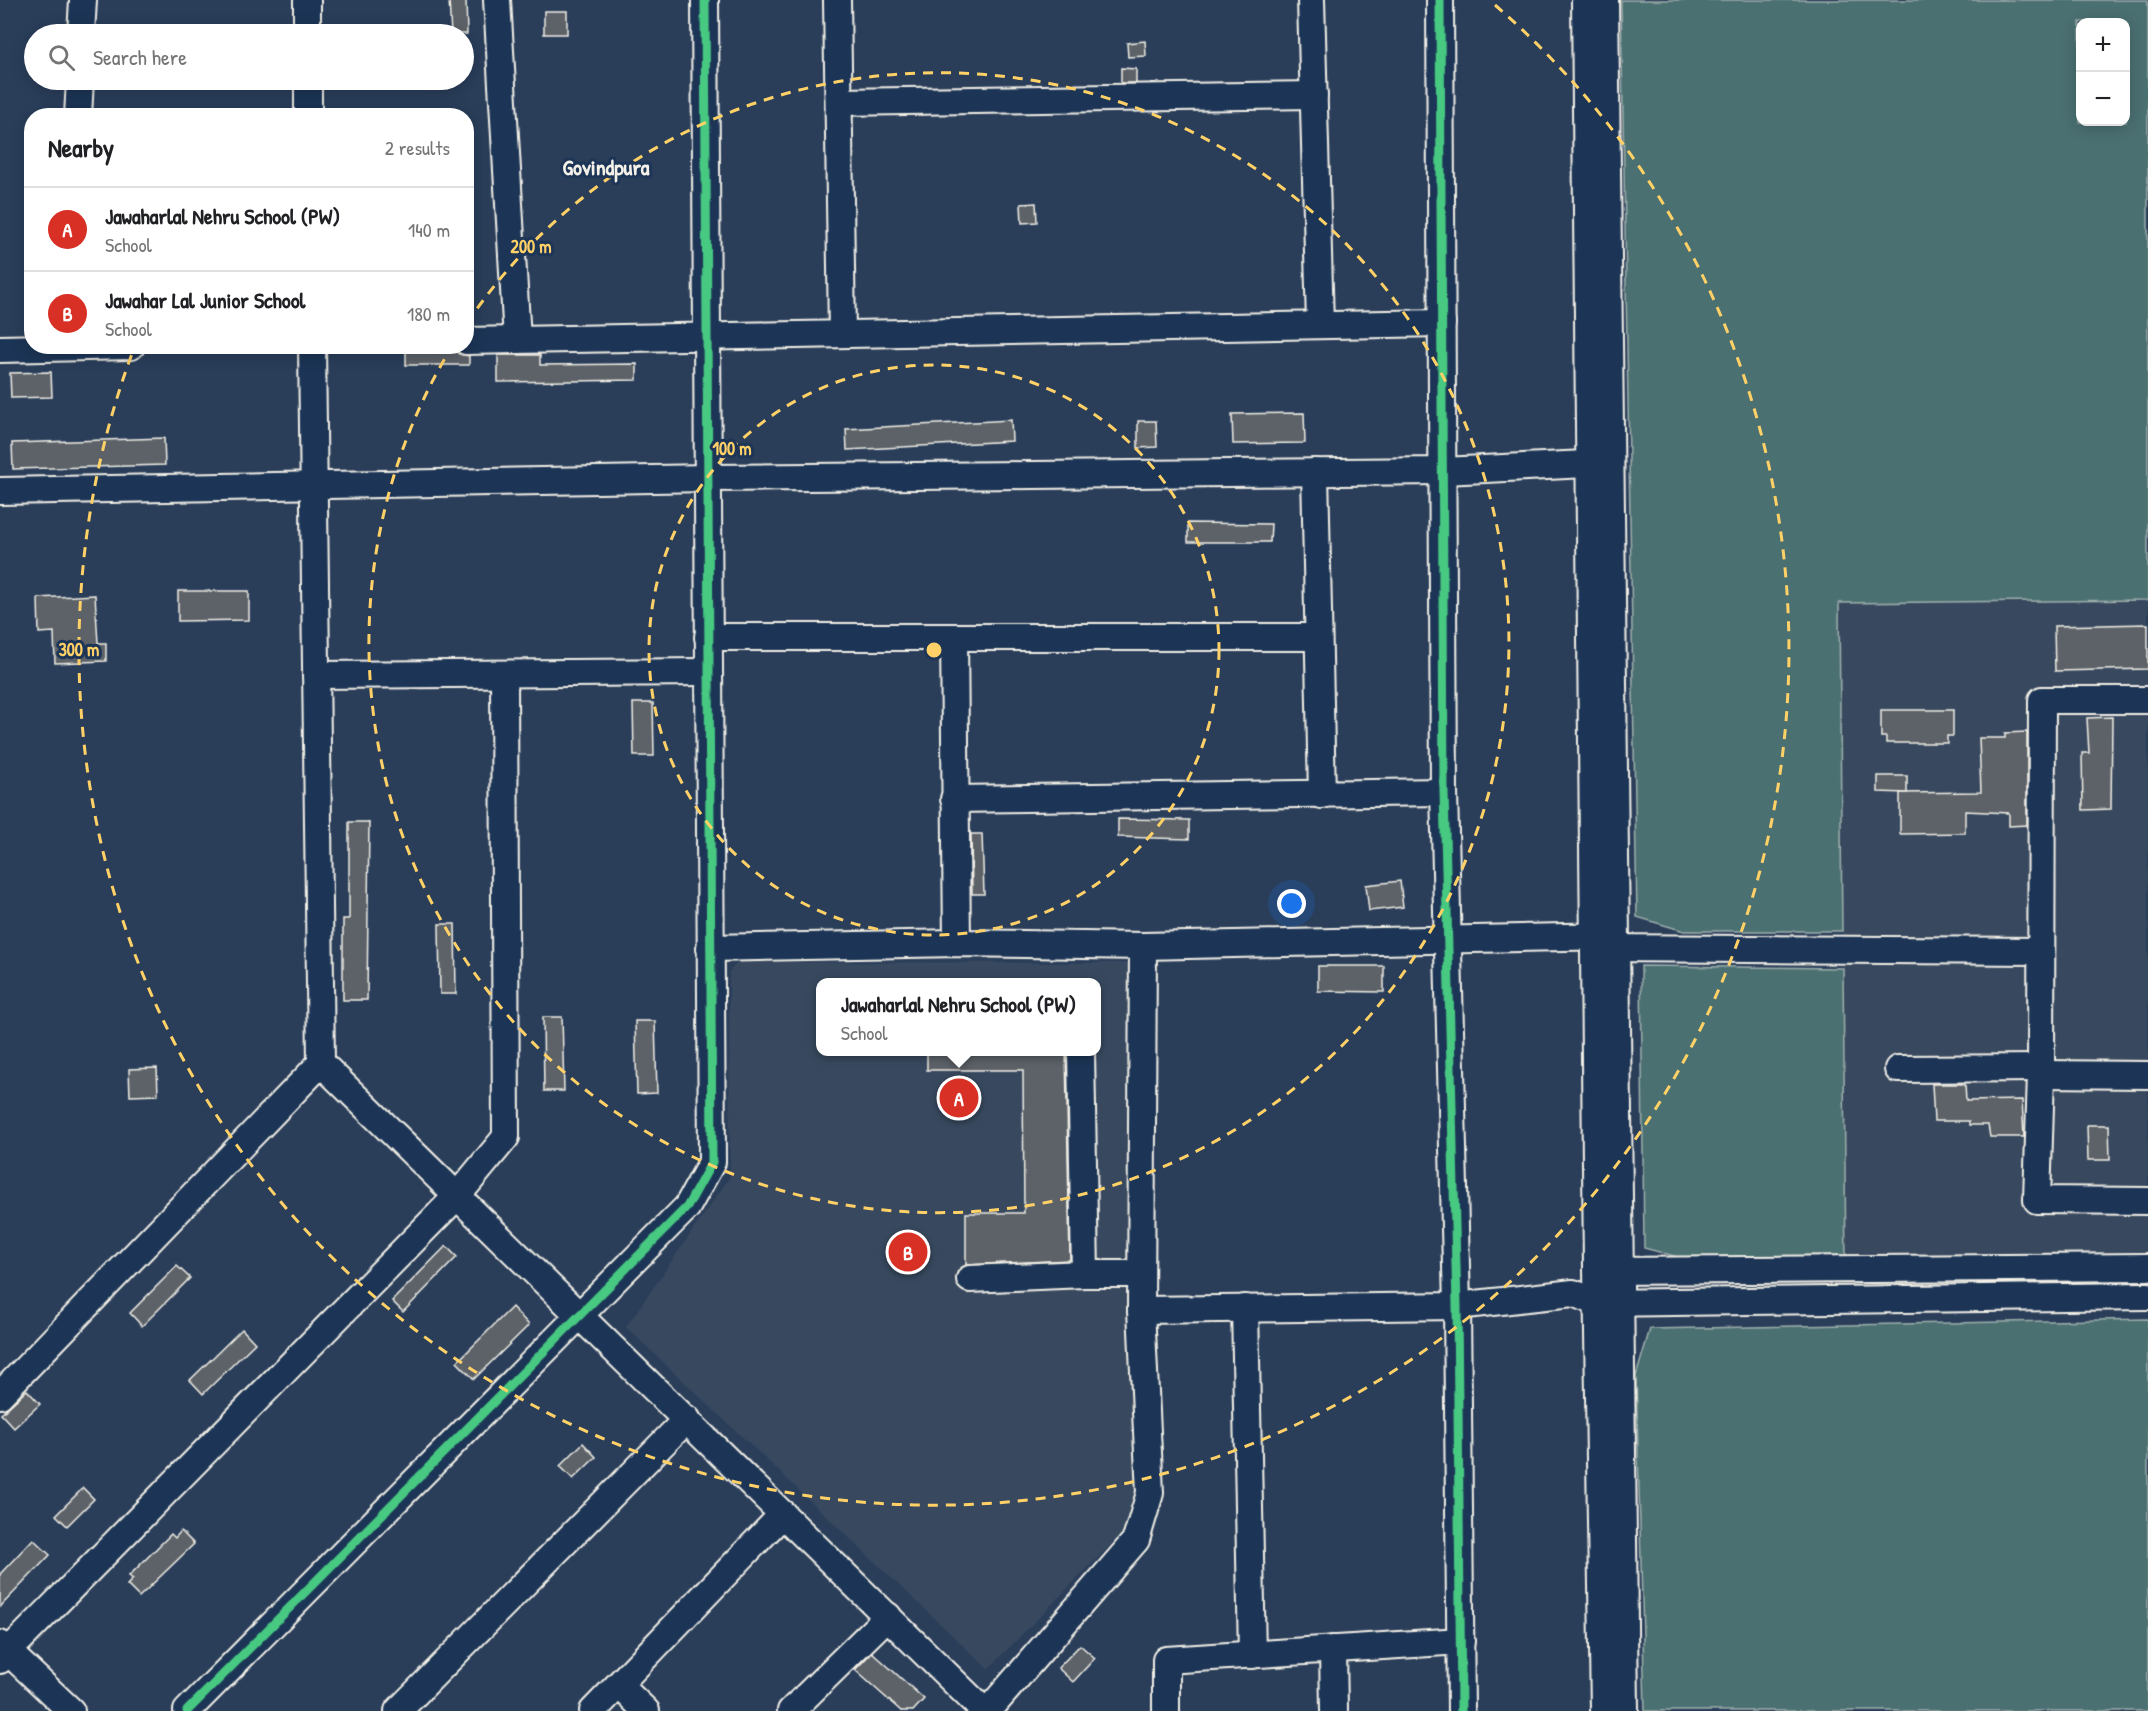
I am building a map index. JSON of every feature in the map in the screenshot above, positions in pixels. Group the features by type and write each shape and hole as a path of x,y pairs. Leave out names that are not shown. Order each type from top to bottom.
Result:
{"street":[{"path":"82,24 83,0"},
{"path":"307,0 307,24"},
{"path":"497,0 517,340"},
{"path":"187,1711 687,1207 712,1162 705,0"},
{"path":"837,0 842,334"},
{"path":"1311,0 1320,324"},
{"path":"1440,0 1444,792 1457,1306 1461,1711"},
{"path":"1585,0 1600,463"},
{"path":"1605,0 1600,463 1605,942 1609,1271 1624,1711"},
{"path":"78,108 79,90"},
{"path":"308,90 308,108"},
{"path":"839,102 1314,95"},
{"path":"474,341 1442,322"},
{"path":"0,349 24,348"},
{"path":"0,1395 321,1063 312,354"},
{"path":"0,490 708,478 1443,471 1600,463"},
{"path":"1315,472 1322,795"},
{"path":"708,637 1317,637"},
{"path":"954,637 957,943"},
{"path":"316,675 709,672"},
{"path":"71,1711 3,1652 458,1196 506,1137 504,675"},
{"path":"2148,700 2042,700 2041,1071 2037,1200 2148,1201"},
{"path":"954,799 1444,792"},
{"path":"711,948 957,943 1143,946 1449,938 2040,951"},
{"path":"321,1063 986,1711 1136,1540 1150,1493 1141,1310 1143,946"},
{"path":"1081,1056 1085,1274"},
{"path":"1898,1069 2148,1075"},
{"path":"1573,1293 1609,1271 2148,1267"},
{"path":"970,1279 1141,1274"},
{"path":"1141,1310 1457,1306 1573,1293 1610,1302 2148,1296"},
{"path":"1604,1711 1610,1302"},
{"path":"1245,1308 1252,1654"},
{"path":"398,1711 687,1419"},
{"path":"593,1711 783,1514"},
{"path":"791,1711 888,1616"},
{"path":"1166,1711 1166,1660 1461,1641"},
{"path":"1333,1649 1334,1711"},
{"path":"619,1685 646,1711"}],"shaded area":[{"path":"2148,600 2148,1257 1846,1267 1838,603"},
{"path":"738,962 1138,963 1138,1493 1126,1529 988,1669 626,1327 730,1177 729,972"}],"green space":[{"path":"1621,0 2148,0 2148,600 1839,603 1842,931 1684,931 1637,917"},
{"path":"1641,966 1843,968 1846,1267 1689,1260 1644,1248"},
{"path":"2148,1319 2148,1711 1645,1711 1636,1376 1650,1329"}],"building":[{"path":"449,0 466,0 467,24 450,24"},
{"path":"544,11 567,11 567,34 544,34"},
{"path":"1145,41 1146,56 1128,57 1127,43"},
{"path":"1121,68 1136,69 1136,83 1121,83"},
{"path":"1036,203 1037,222 1022,223 1021,204"},
{"path":"406,354 469,356 469,365 406,365"},
{"path":"498,355 540,355 540,365 637,364 637,380 498,382"},
{"path":"51,372 52,397 11,398 10,373"},
{"path":"1304,413 1305,443 1233,444 1232,414"},
{"path":"1011,420 1012,441 847,450 846,429"},
{"path":"1138,421 1156,421 1157,447 1138,448"},
{"path":"164,438 165,465 13,469 12,443"},
{"path":"1188,523 1271,524 1270,542 1188,542"},
{"path":"178,591 249,591 249,620 178,621"},
{"path":"95,595 98,643 106,643 106,661 55,663 54,632 39,633 38,598"},
{"path":"2148,624 2148,669 2055,671 2054,626"},
{"path":"633,703 653,703 654,756 634,756"},
{"path":"1881,710 1953,710 1953,736 1947,736 1947,743 1886,743 1886,737 1881,737"},
{"path":"2112,717 2111,809 2083,810 2082,753 2089,753 2087,718"},
{"path":"2027,732 2027,825 2009,826 2009,813 1965,811 1965,833 1900,834 1900,793 1981,792 1979,738 2005,738 2005,733"},
{"path":"1878,776 1907,776 1907,793 1878,792"},
{"path":"1118,819 1189,820 1189,839 1118,837"},
{"path":"349,822 369,822 367,1000 343,1000 343,919 349,919"},
{"path":"971,834 982,834 984,894 972,894"},
{"path":"1400,881 1403,907 1369,911 1366,885"},
{"path":"439,924 455,924 456,994 440,994"},
{"path":"1318,966 1384,966 1384,992 1318,991"},
{"path":"543,1017 562,1017 564,1091 544,1091"},
{"path":"635,1021 655,1021 657,1093 637,1094"},
{"path":"927,1056 1066,1056 1070,1260 966,1265 966,1213 1024,1213 1023,1070 927,1070"},
{"path":"157,1068 158,1095 130,1096 129,1069"},
{"path":"1932,1084 1965,1084 1966,1101 2022,1100 2024,1137 1990,1137 1988,1125 1969,1125 1969,1121 1934,1121"},
{"path":"2087,1125 2109,1125 2110,1160 2088,1160"},
{"path":"446,1246 457,1257 403,1312 392,1301"},
{"path":"177,1266 190,1278 142,1326 130,1313"},
{"path":"512,1307 529,1325 474,1379 457,1362"},
{"path":"242,1329 255,1343 203,1394 190,1380"},
{"path":"27,1390 40,1404 14,1428 1,1414"},
{"path":"583,1443 596,1457 573,1479 560,1466"},
{"path":"83,1488 94,1499 67,1526 56,1515"},
{"path":"181,1531 194,1544 139,1597 127,1585 133,1579 129,1576 171,1534 175,1538"},
{"path":"33,1539 50,1555 0,1607 0,1574"},
{"path":"1080,1645 1095,1658 1073,1682 1058,1668"},
{"path":"872,1652 924,1699 913,1711 901,1711 855,1670"}],"cycle path":[{"path":"187,1711 687,1207 712,1162 705,0"},
{"path":"1440,0 1444,792 1457,1306 1461,1711"}],"place":[{"name":"Jawaharlal Nehru School (PW)","path":"959,1098"},
{"name":"Jawahar Lal Junior School","path":"908,1252"}],"district":[{"name":"Govindpura","path":"606,167"}]}
